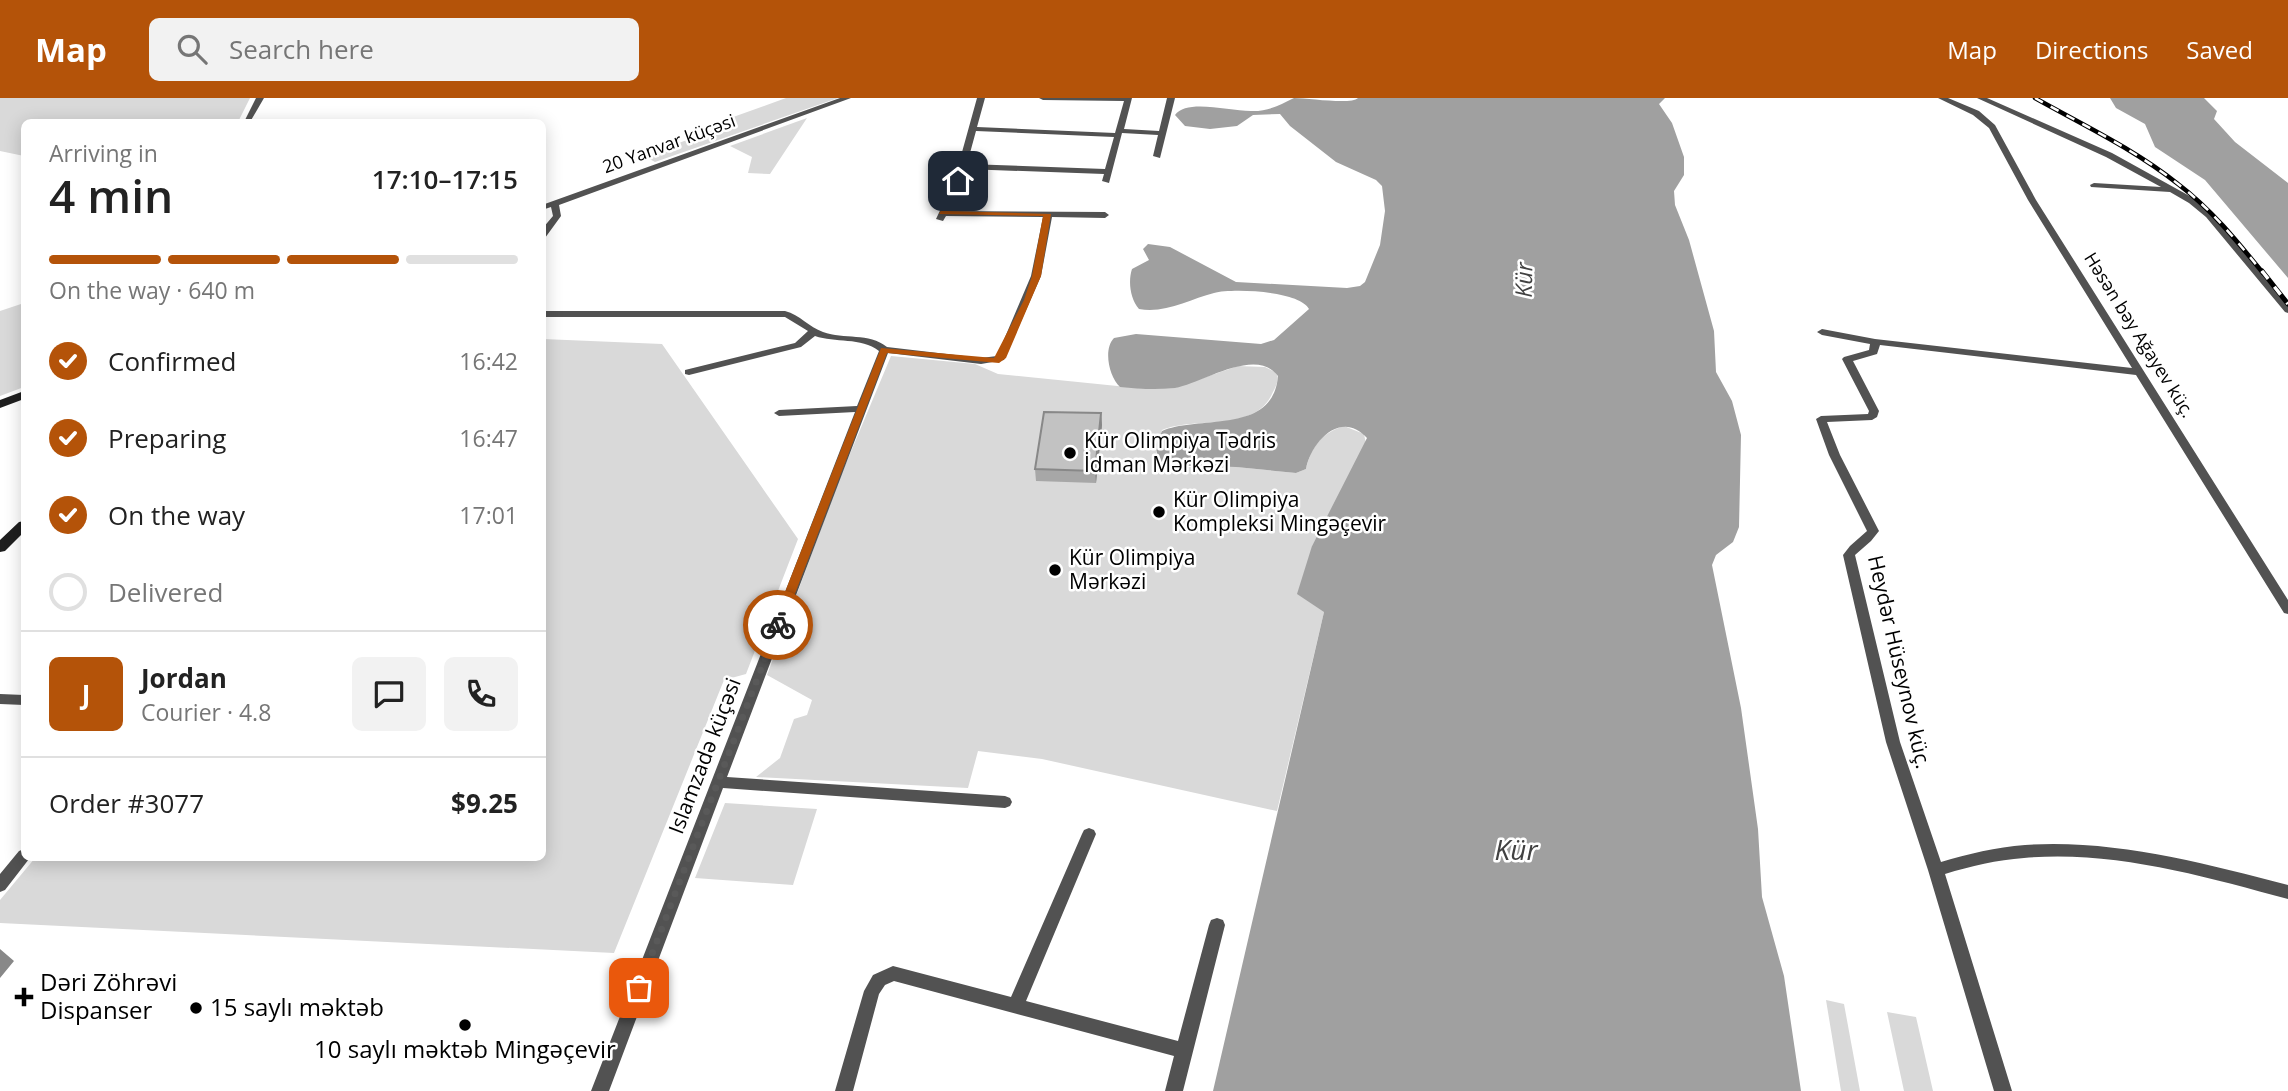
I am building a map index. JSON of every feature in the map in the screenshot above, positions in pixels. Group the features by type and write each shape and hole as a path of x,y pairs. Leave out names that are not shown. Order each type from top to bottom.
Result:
{"main road":[{"path":"0,404 21,396"},
{"path":"0,548 21,528"}],"street":[{"path":"249,119 260,98"},
{"name":"20 Yanvar küçəsi","path":"546,207 847,98"},
{"path":"981,98 962,166 941,216 1105,215"},
{"path":"962,166 1107,176 1128,98 1043,98"},
{"path":"1157,156 1171,98"},
{"name":"Həsən bəy Ağayev küç.","path":"1942,98 1976,113 1992,127 2032,200 2288,610"},
{"path":"1981,98 2109,155 2173,190 2208,215 2288,310"},
{"path":"973,129 1163,133"},
{"path":"2094,185 2173,190"},
{"path":"546,230 556,216 555,204"},
{"path":"546,314 785,314 796,316 813,332 874,343 884,350 981,361 1001,358 1036,276 1048,214"},
{"path":"689,372 798,345 813,332"},
{"path":"1822,332 1875,342 2139,372"},
{"name":"Heydər Hüseynov küç.","path":"1875,342 1874,352 1847,359 1870,400 1874,411 1872,417 1829,417 1821,419 1821,427 1872,531 1867,542 1852,550 1849,555 1893,742 1936,870 2003,1091"},
{"name":"Islamzadə küçəsi","path":"600,1091 884,350"},
{"path":"779,412 860,409"},
{"path":"2274,588 2288,591"},
{"path":"0,699 21,700"},
{"path":"718,782 1005,802"},
{"path":"1016,1005 1089,835"},
{"path":"1936,870 1960,862 2013,853 2115,853 2171,862 2288,892"},
{"path":"0,885 21,859"},
{"path":"1174,1091 1217,925"},
{"path":"844,1091 872,991 879,980 893,973 1184,1051"}],"shaded area":[{"path":"0,98 250,98 240,119 21,119 21,155 0,151"},
{"path":"786,98 838,98 655,162 644,156 727,125 722,121"},
{"path":"807,118 770,174 748,173 752,157 730,146"},
{"path":"21,304 21,388 0,396 0,311"},
{"path":"546,339 662,344 798,539 746,674 724,680 614,953 0,923 0,900 32,861 546,861"},
{"name":"Kür Olimpiya Mərkəzi","path":"891,356 975,364 998,374 1147,389 1174,388 1238,366 1265,367 1277,373 1272,394 1264,406 1252,414 1238,419 1162,430 1156,453 1176,467 1236,467 1296,473 1306,469 1314,448 1329,433 1344,426 1364,434 1366,444 1312,546 1324,612 1277,811 1042,759 978,751 968,788 756,777 780,758 794,719 807,715 812,700 767,675 839,480"},
{"path":"725,803 817,809 793,885 695,878"},
{"path":"1826,1000 1844,1004 1860,1091 1841,1091"},
{"path":"1887,1012 1916,1017 1933,1091 1904,1091"}],"water":[{"name":"Kür","path":"1294,98 1339,101 1358,98 1665,98 1659,104 1672,123 1684,157 1684,175 1674,191 1675,205 1689,240 1714,331 1716,372 1732,401 1741,435 1739,527 1733,542 1716,555 1712,565 1741,708 1758,829 1762,897 1784,976 1801,1091 1213,1091 1324,612 1297,594 1312,546 1367,438 1357,430 1347,427 1329,432 1314,449 1306,469 1296,473 1236,467 1158,465 1156,445 1162,431 1249,415 1263,407 1273,395 1278,376 1268,368 1256,365 1228,369 1175,388 1120,387 1113,377 1108,356 1114,338 1136,334 1261,344 1274,340 1309,309 1293,298 1265,292 1236,291 1214,293 1168,308 1139,309 1132,295 1131,274 1132,269 1149,260 1143,249 1148,244 1170,247 1236,282 1347,288 1360,286 1365,282 1380,245 1385,211 1382,186 1376,180 1336,162 1290,126 1280,114 1253,115 1237,126 1210,129 1185,126 1175,115 1189,107 1259,111"},
{"path":"2110,98 2204,98 2217,111 2214,119 2235,142 2288,183 2288,278 2205,180 2155,147 2145,124 2116,108"}],"building":[{"name":"Kür Olimpiya Tədris İdman Mərkəzi","path":"1044,412 1101,413 1095,471 1035,469"}],"railway":[{"path":"2035,98 2126,149 2178,184 2213,215 2263,273"},
{"path":"2262,271 2288,304"}],"way so far":[{"path":"639,988 778,625"}],"place":[{"name":"Kür Olimpiya Tədris İdman Mərkəzi","path":"1070,453"},
{"name":"Kür Olimpiya Kompleksi Mingəçevir","path":"1159,512"},
{"name":"Kür Olimpiya Mərkəzi","path":"1055,570"},
{"name":"Dəri Zöhrəvi Dispanser","path":"24,997"},
{"name":"15 saylı məktəb","path":"196,1008"},
{"name":"10 saylı məktəb Mingəçevir","path":"465,1025"}],"route":[{"path":"778,625 884,350 995,361 1001,358 1028,300 1036,276 1048,214 942,213 958,181"}]}
